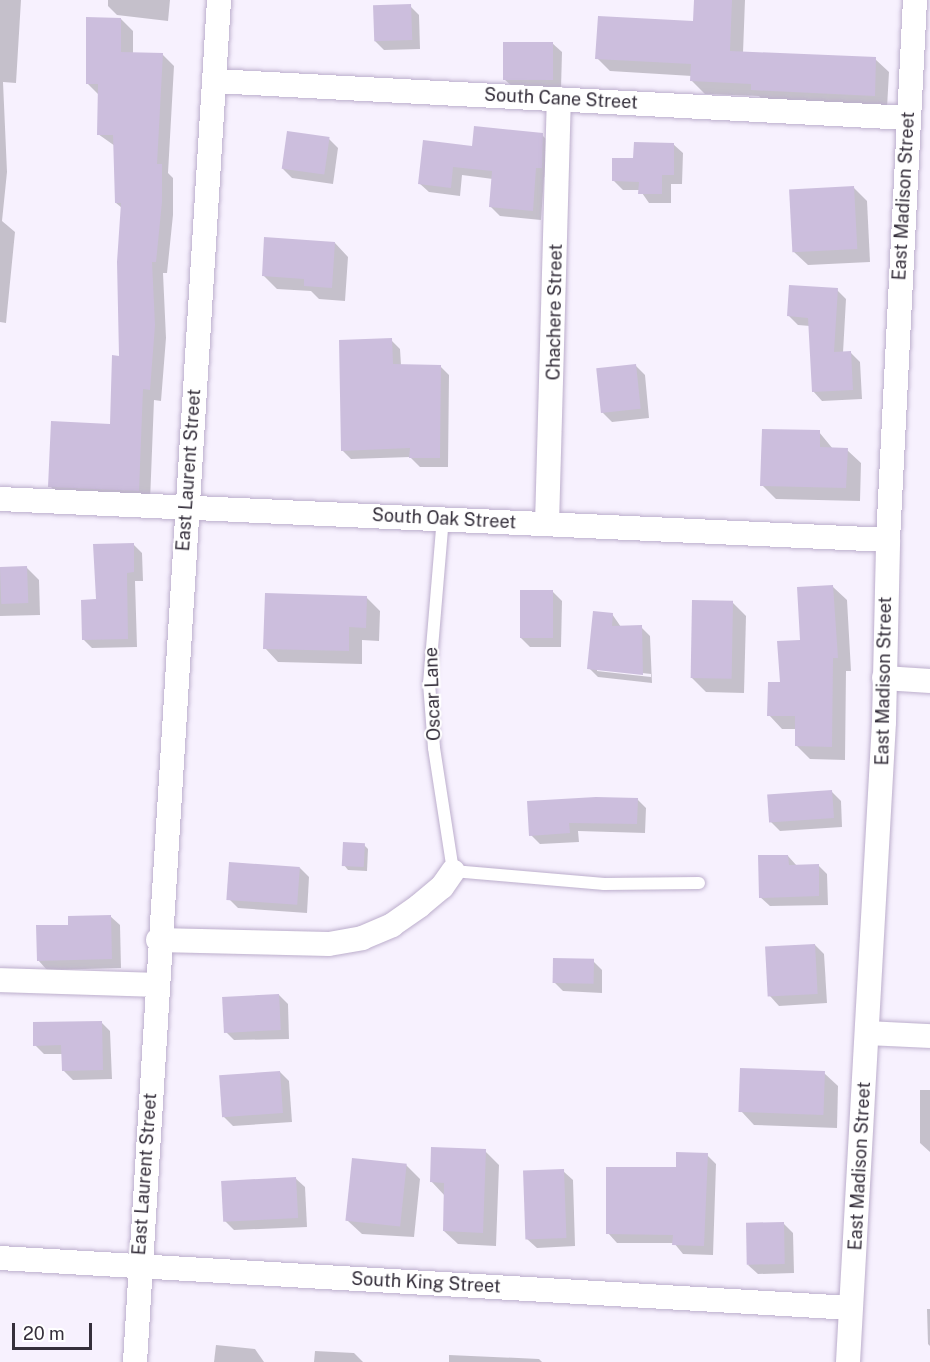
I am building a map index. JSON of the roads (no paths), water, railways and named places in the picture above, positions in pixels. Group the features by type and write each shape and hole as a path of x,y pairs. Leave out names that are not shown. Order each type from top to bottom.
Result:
{"street":[{"name":"East Laurent Street","path":"135,1362 158,940 219,0"},
{"name":"East Madison Street","path":"848,1362 868,1032 888,540 909,118 920,72 915,0"},
{"name":"South Cane Street","path":"214,81 909,118"},
{"name":"Chachere Street","path":"547,524 559,99"},
{"name":"South Oak Street","path":"0,499 442,517 888,540"},
{"path":"884,678 930,681"},
{"path":"158,940 329,944 362,938 392,925 419,906 442,887 453,871"},
{"path":"0,980 156,986"},
{"path":"868,1032 930,1036"},
{"name":"South King Street","path":"0,1258 851,1308"}],"lane":[{"name":"Oscar Lane","path":"442,517 429,683 434,748 453,871"},
{"path":"453,871 604,884 699,883"}]}
